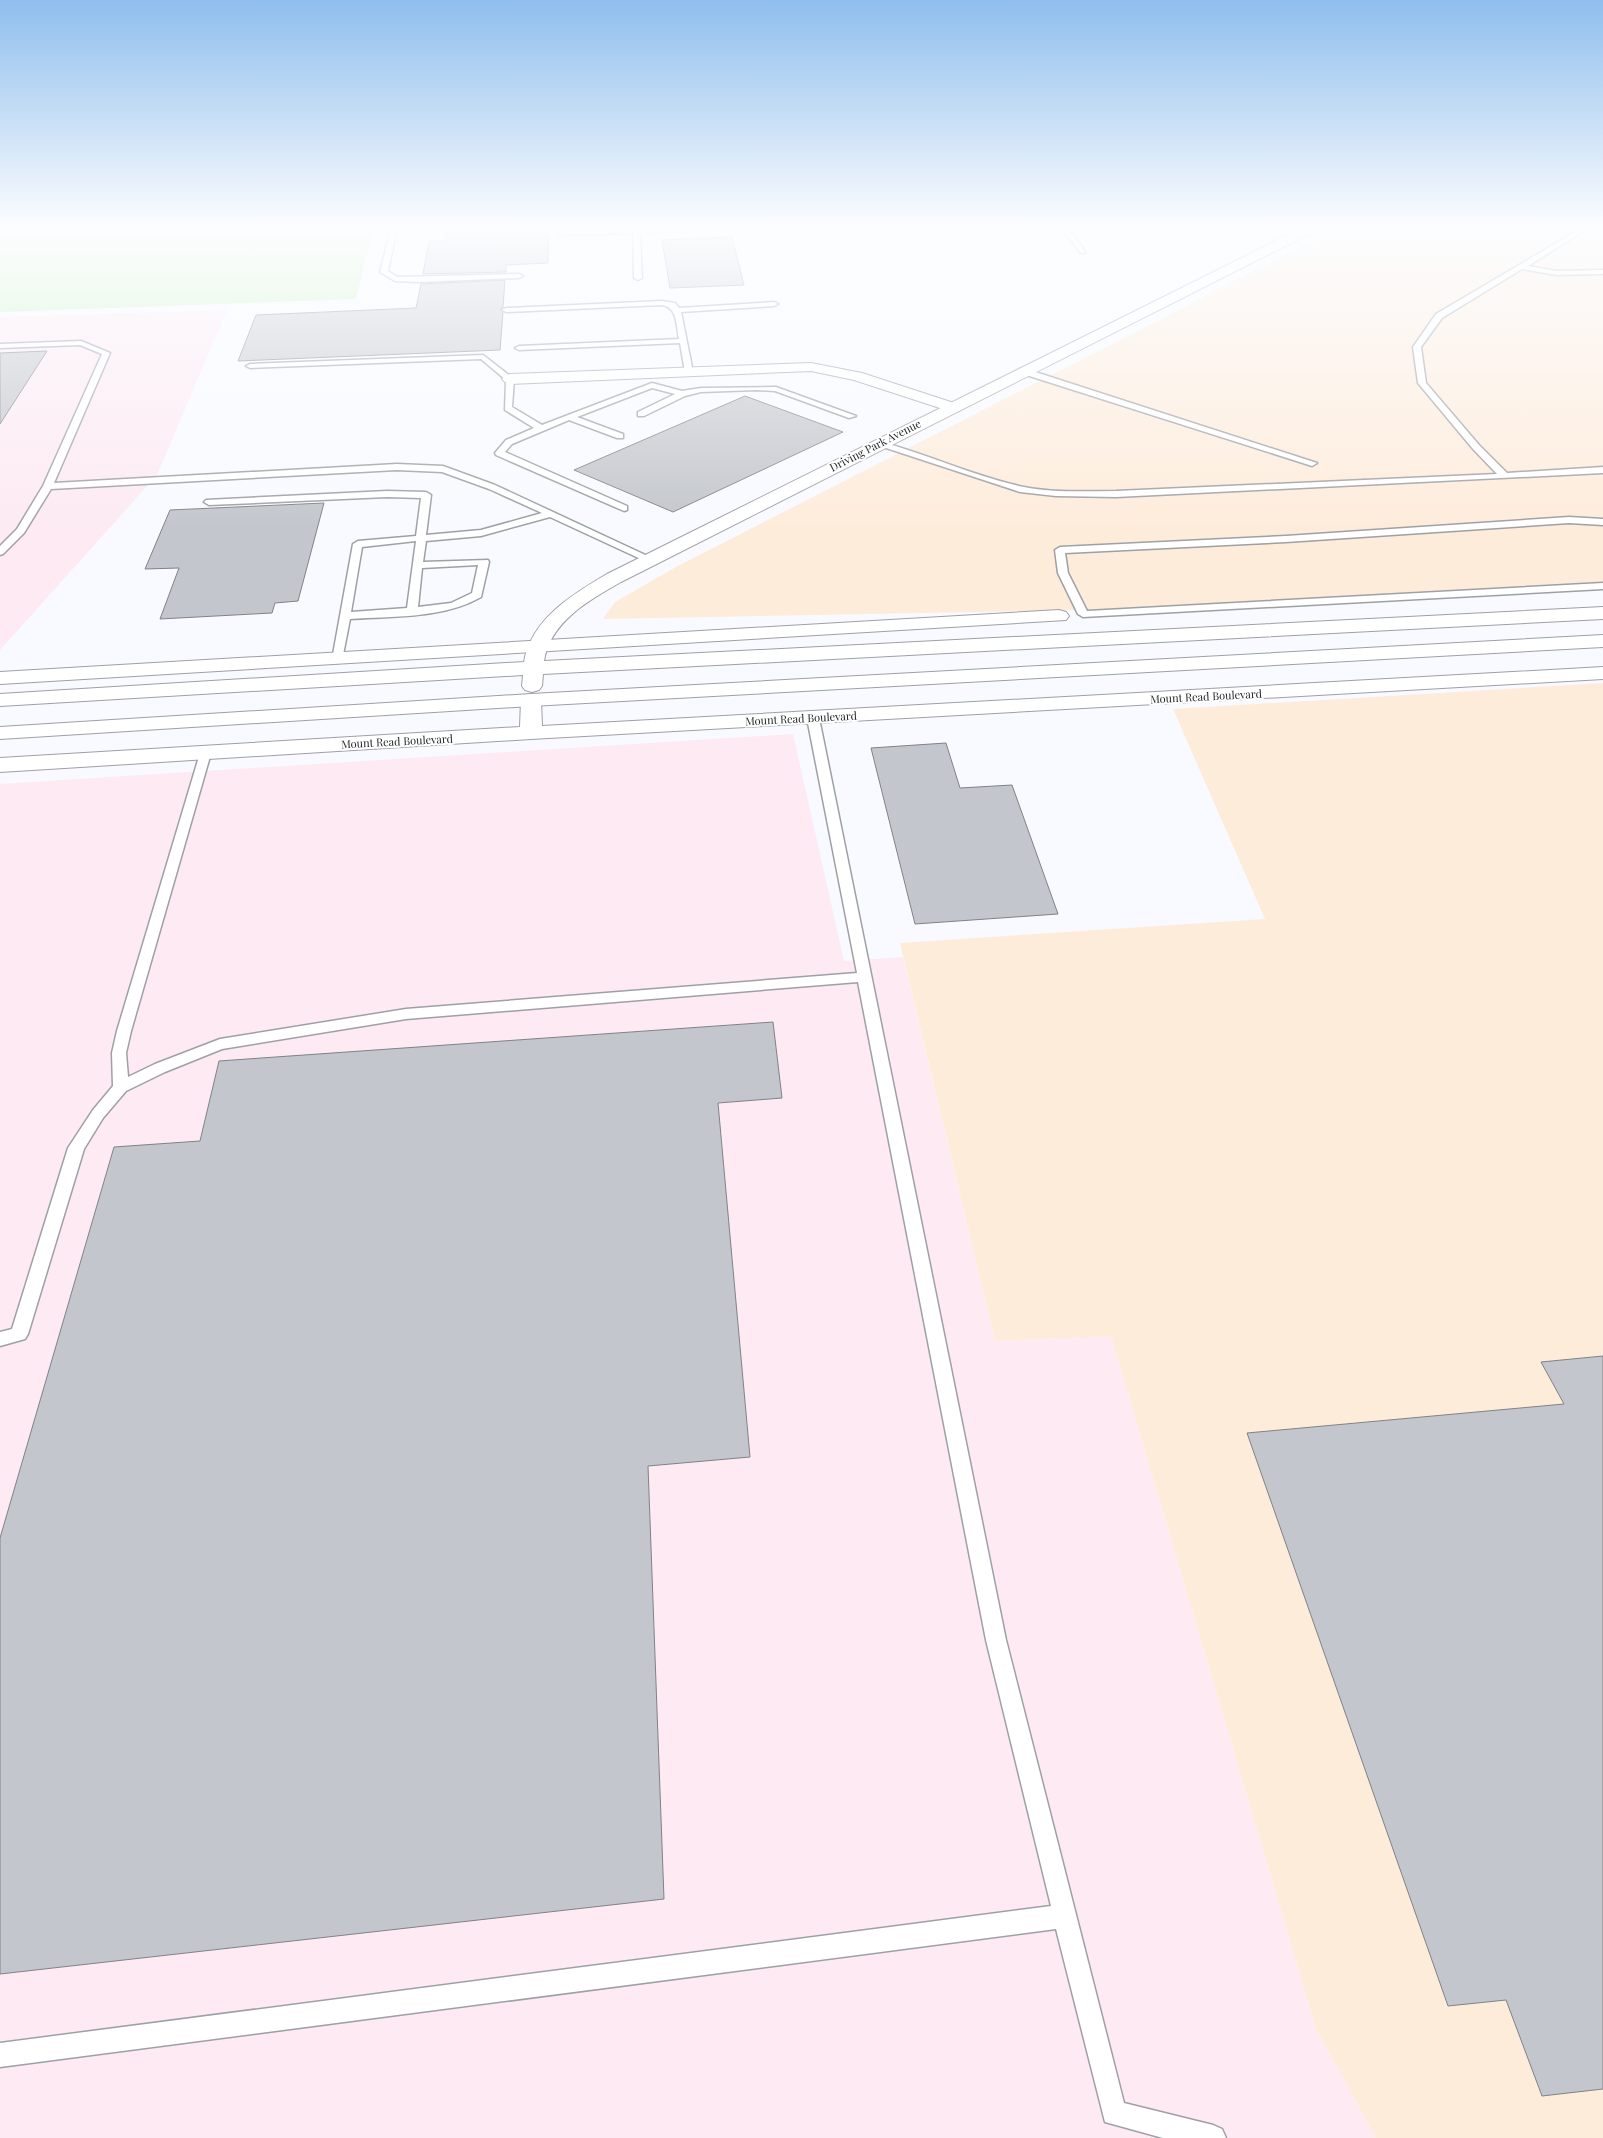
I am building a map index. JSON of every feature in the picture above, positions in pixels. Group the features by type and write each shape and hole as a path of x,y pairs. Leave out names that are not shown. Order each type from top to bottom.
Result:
{"street":[{"name":"Driving Park Avenue","path":"531,733 533,668 537,647 554,621 570,607 600,587 649,559 1109,329"},
{"path":"510,379 811,367 857,376 952,407"},
{"path":"0,700 533,668 1603,612"},
{"path":"0,678 337,660 1059,616"},
{"path":"0,733 531,700 1603,642"},
{"name":"Mount Read Boulevard","path":"0,765 531,733 1603,673"}],"lane":[{"path":"624,508 499,453 509,442 682,372 683,341 681,329"},
{"path":"1430,329 1417,347 1422,383 1476,447 1505,476"},
{"path":"519,348 683,341"},
{"path":"0,346 81,343 106,353 48,486 20,531 0,552"},
{"path":"250,366 483,357 510,379 508,408 541,428"},
{"path":"1023,372 1312,463"},
{"path":"652,385 682,394"},
{"path":"641,414 682,394 701,390 757,388 776,390 852,416"},
{"path":"569,417 620,436"},
{"path":"878,444 1022,489 1057,493 1116,494 1603,470"},
{"path":"48,486 293,471 406,467 443,469 492,487 649,559"},
{"path":"208,502 387,494 426,495 412,611"},
{"path":"337,660 358,544 481,533 550,514"},
{"path":"1083,614 1063,572 1060,550 1286,540 1570,520 1603,522"},
{"path":"345,616 450,608 466,602 477,595 484,562 418,565"},
{"path":"1059,616 1603,586"},
{"path":"813,718 996,1640 1114,2113 1213,2138"},
{"path":"122,1087 119,1053 124,1031 206,753"},
{"path":"0,1339 20,1334 76,1148 98,1114 122,1087 160,1068 220,1044 406,1014 864,976"},
{"path":"0,2055 1065,1916"}],"shaded area":[{"path":"0,329 219,329 157,475 0,650"},
{"path":"1142,329 1603,329 1603,589 1293,606 603,619 615,602 676,567"},
{"path":"1603,683 1603,2138 1376,2138 1316,2029 1111,1336 995,1341 900,943 1265,919 1173,709"},
{"path":"793,734 844,961 903,957 995,1341 1111,1336 1316,2029 1376,2138 0,2138 0,784"}],"building":[{"path":"251,329 502,329 500,350 238,361"},
{"path":"47,351 0,424 0,353"},
{"path":"745,396 843,432 673,512 574,470"},
{"path":"324,503 298,601 275,603 272,613 160,619 179,568 145,569 170,510"},
{"path":"946,743 960,788 1012,785 1058,914 915,924 871,748"},
{"path":"773,1022 782,1098 718,1103 750,1457 648,1466 664,1899 0,1974 0,1538 114,1147 200,1141 219,1061"},
{"path":"1603,1356 1603,2089 1542,2096 1506,2000 1448,2006 1247,1433 1564,1404 1541,1362"}]}
